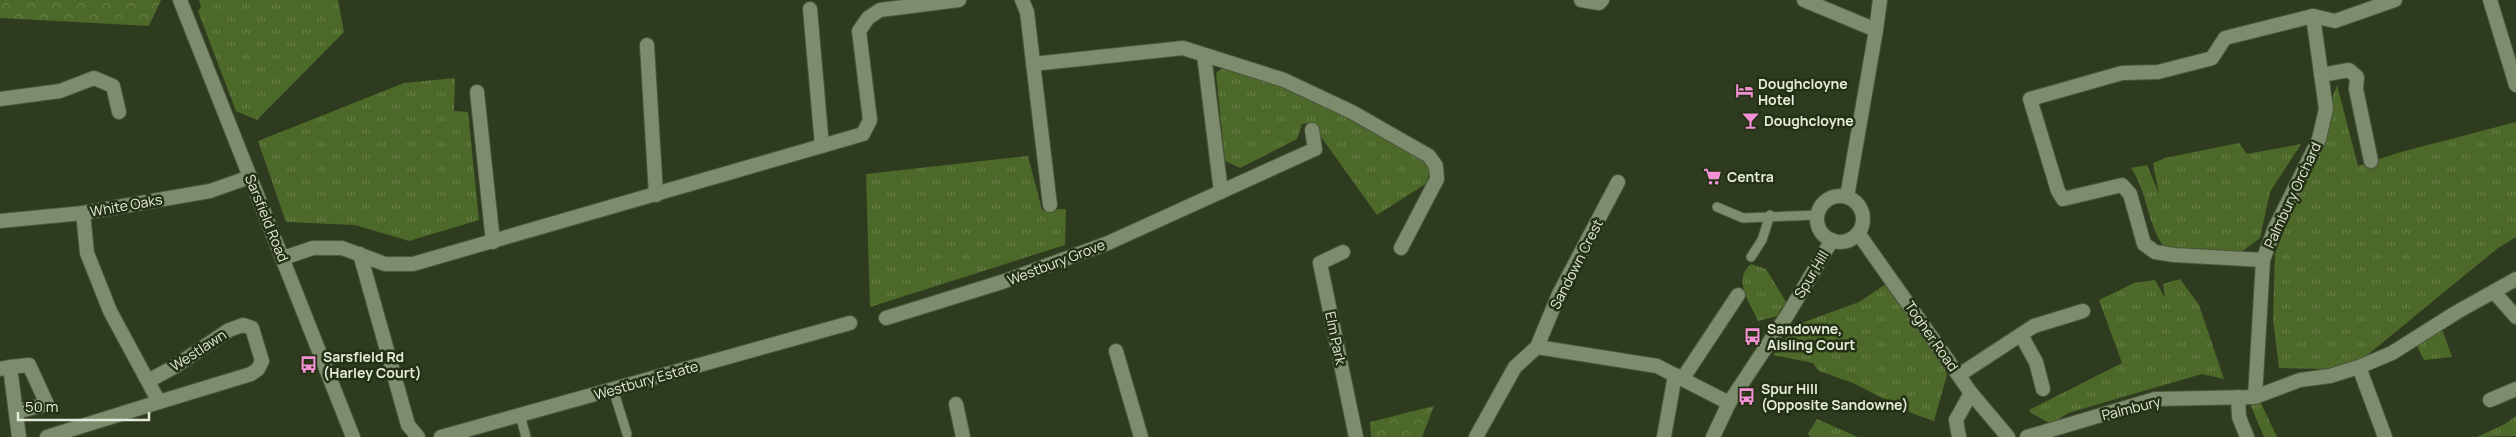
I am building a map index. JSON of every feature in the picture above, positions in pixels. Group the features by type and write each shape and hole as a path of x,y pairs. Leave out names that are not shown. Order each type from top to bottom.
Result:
{"street":[{"name":"Sarsfield Road","path":"180,0 353,437"},
{"path":"283,258 314,248 342,248 385,264 413,264 863,134 870,120 859,31 868,18 880,10 959,0"},
{"path":"1022,0 1027,12 1050,205"},
{"path":"1581,0 1599,3 1602,0"},
{"path":"1804,0 1876,30"},
{"path":"1847,197 1880,0"},
{"name":"Palmbury Orchard","path":"2313,16 2326,109 2319,139 2275,228 2263,260 2174,255 2155,252 2144,244 2130,194 2122,185 2063,199 2058,191 2030,99 2122,73 2158,72 2212,58 2224,38 2313,16 2335,21 2394,0"},
{"path":"2490,0 2516,85"},
{"path":"810,9 822,146"},
{"path":"646,45 656,195"},
{"path":"1033,64 1183,48 1284,80 1352,112 1428,156 1436,166 1437,179 1401,248"},
{"path":"1204,55 1221,192"},
{"path":"2321,75 2349,70 2358,77 2356,89 2371,161"},
{"path":"0,99 60,91 94,78 113,86 119,112"},
{"path":"477,92 493,242"},
{"name":"Westbury Grove","path":"886,318 1005,281 1108,243 1315,149 1312,130"},
{"name":"White Oaks","path":"0,221 84,213 210,191 250,177"},
{"name":"Sandown Crest","path":"1476,437 1515,367 1537,347 1559,294 1618,182"},
{"path":"1847,197 1854,200 1862,212 1862,227 1858,233 1846,241 1832,240 1820,230 1818,215 1825,202 1832,198 1847,197"},
{"path":"84,213 87,252 110,312 159,402"},
{"name":"Togher Road","path":"1858,233 1971,394 2008,437"},
{"name":"Spur Hill","path":"1713,437 1729,402 1788,314 1832,240"},
{"name":"Elm Park","path":"1343,252 1320,263 1356,437"},
{"path":"360,254 408,425 418,437"},
{"path":"2255,397 2263,260"},
{"name":"Palmbury","path":"2027,437 2155,399 2255,397 2300,380 2330,376 2359,368 2392,353 2516,279"},
{"path":"2494,292 2516,317"},
{"path":"1664,437 1679,377 1738,295"},
{"path":"1959,375 2034,326 2083,311"},
{"name":"Westbury Estate","path":"441,437 850,323"},
{"name":"Westlawn","path":"47,437 251,374 258,369 262,361 252,328 243,325 229,330 174,367 148,381"},
{"path":"2021,335 2036,362 2043,389"},
{"path":"1537,347 1657,366 1729,402"},
{"path":"1116,350 1141,437"},
{"path":"16,412 46,404 30,365 5,368 20,437"},
{"path":"2359,368 2385,437"},
{"path":"2490,400 2516,389"},
{"path":"1959,437 1956,420 1971,394"},
{"path":"2238,397 2239,417 2247,437"},
{"path":"956,404 964,437"}],"lane":[{"path":"1717,207 1743,218 1770,215 1818,215"},
{"path":"1751,258 1762,240 1770,215"},
{"path":"613,389 627,434"},
{"path":"520,415 526,437"}],"green space":[{"path":"0,0 161,0 149,26 0,18"},
{"path":"199,0 338,0 344,32 257,120 236,111 198,11 201,7"},
{"path":"1224,67 1284,83 1426,160 1430,168 1427,183 1377,215 1311,123 1302,124 1297,139 1240,168 1225,161 1216,73"},
{"path":"455,78 454,111 468,112 479,220 409,241 355,225 286,222 258,141 404,83"},
{"path":"2337,85 2358,166 2401,152 2516,122 2516,237 2498,248 2360,361 2332,369 2279,368 2273,319 2275,254"},
{"path":"2239,143 2247,154 2301,144 2270,192 2260,238 2240,253 2164,247 2158,238 2141,188 2131,168 2147,165 2159,194 2153,163 2165,158"},
{"path":"1028,156 1042,210 1066,209 1065,245 870,307 866,174"},
{"path":"1751,264 1766,269 1786,302 1777,316 1758,321 1747,299 1744,291 1743,277"},
{"path":"2180,279 2199,305 2224,379 2202,374 2068,413 2051,424 2031,413 2029,410 2122,363 2099,300 2134,283 2155,280 2165,298 2163,284"},
{"path":"1892,280 1942,360 1947,375 1934,421 1914,414 1853,383 1819,371 1813,363 1773,355 1796,325 1859,302"},
{"path":"2442,329 2452,357 2424,360 2417,346"},
{"path":"2259,399 2277,437 2264,437 2250,404"},
{"path":"1434,406 1422,437 1371,437 1370,422"},
{"path":"2516,416 2516,436 2477,437 2505,424"},
{"path":"1817,419 1858,437 1810,437 1808,434"}],"place":[{"name":"Doughcloyne Hotel","path":"1744,91"},
{"name":"Doughcloyne","path":"1750,120"},
{"name":"Centra","path":"1713,176"},
{"name":"Sandowne, Aisling Court","path":"1753,336"},
{"name":"Sarsfield Rd (Harley Court)","path":"309,364"},
{"name":"Spur Hill (Opposite Sandowne)","path":"1747,396"}]}
